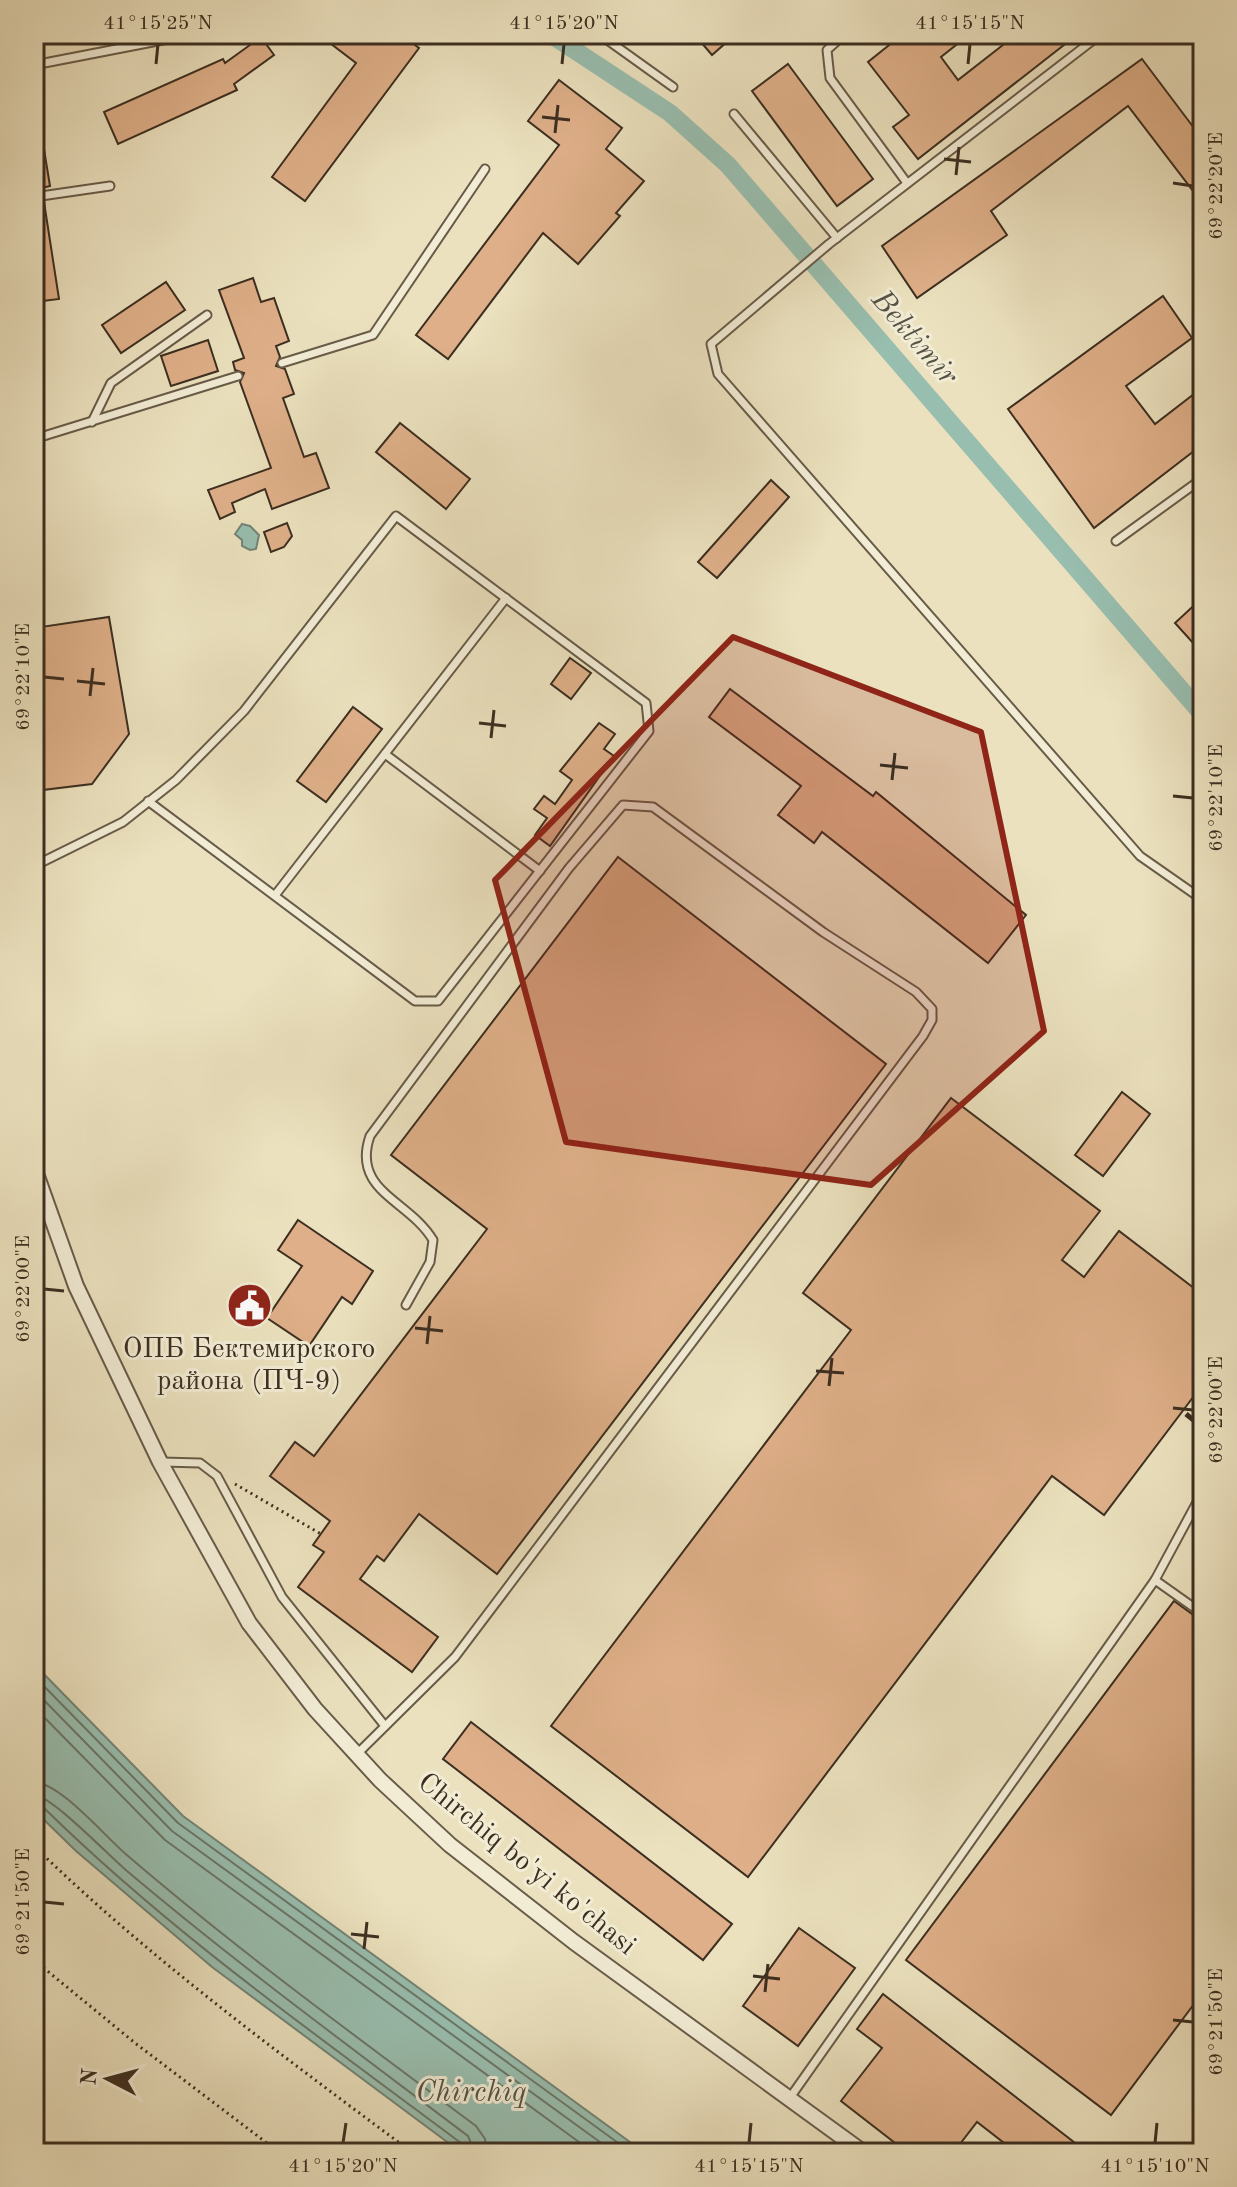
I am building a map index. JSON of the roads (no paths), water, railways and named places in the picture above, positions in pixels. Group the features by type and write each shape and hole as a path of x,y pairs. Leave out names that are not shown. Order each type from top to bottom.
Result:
{"street":[{"name":"Chirchiq bo'yi ko'chasi","path":"34,1168 76,1286 160,1462 249,1623 355,1755 450,1845 864,2153"}],"lane":[{"path":"34,65 194,34"},
{"path":"599,34 673,87"},
{"path":"845,34 827,50 830,78 907,183"},
{"path":"1101,34 829,244 711,344 718,374 1140,856 1203,900"},
{"path":"734,114 837,238"},
{"path":"282,363 373,335 485,169"},
{"path":"34,197 110,186"},
{"path":"92,422 111,383 207,315"},
{"path":"34,439 238,376"},
{"path":"1116,541 1203,478"},
{"path":"34,866 123,822 148,801 176,780 244,711 396,516 646,703 649,731 438,1001 415,1001 148,801"},
{"path":"276,894 506,598"},
{"path":"385,754 540,871"},
{"path":"355,1755 455,1657 923,1036 932,1020 932,1009 916,992 823,932 653,807 623,805 569,868 370,1136 364,1152 372,1181 412,1215 433,1240 430,1262 406,1305"},
{"path":"160,1462 200,1463 217,1476 282,1597 385,1726"},
{"path":"789,2099 1155,1580 1203,1491"},
{"path":"1155,1580 1203,1614"}],"water":[{"path":"242,524 250,526 259,535 256,549 242,546 242,540 235,534"},
{"name":"Chirchiq","path":"34,1664 183,1816 645,2153 462,2153 212,1967 76,1851 34,1810"}],"waterway":[{"name":"Bektimir","path":"550,34 670,113 728,165 1203,715"}],"railway":[{"path":"1186,1414 1203,1428"}],"place":[{"name":"ОПБ Бектемирского района (ПЧ-9)","path":"249,1305"}]}
